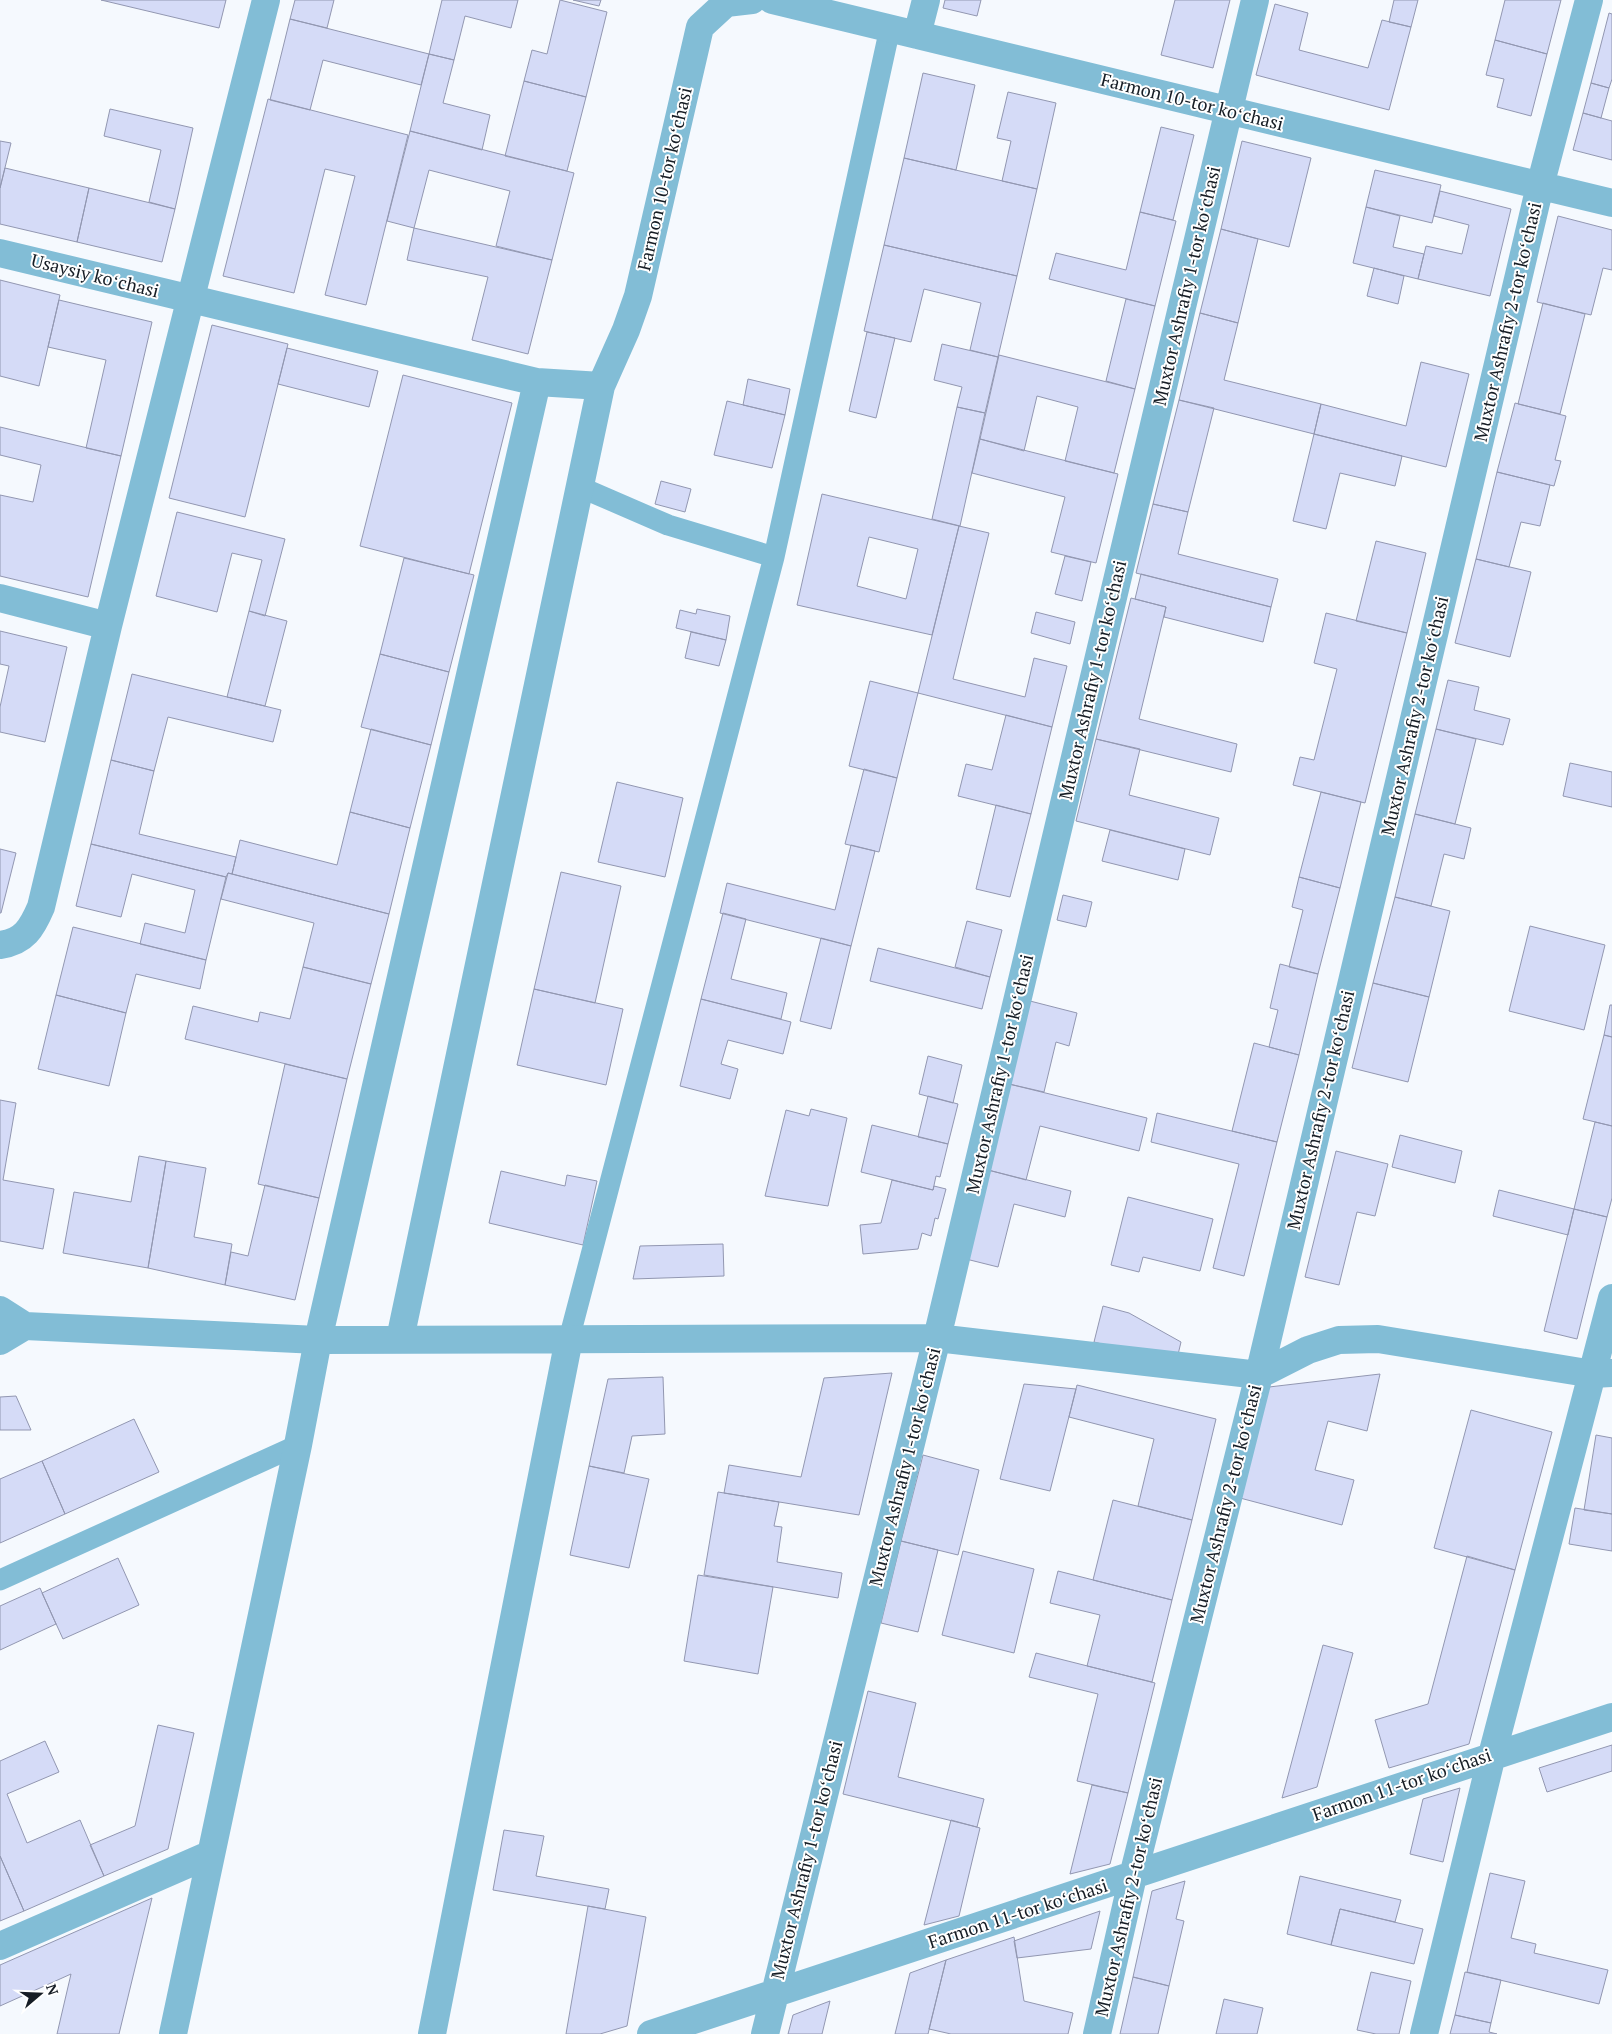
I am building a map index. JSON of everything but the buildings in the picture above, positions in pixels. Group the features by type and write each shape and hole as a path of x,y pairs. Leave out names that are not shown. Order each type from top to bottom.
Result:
{"street":[{"path":"0,945 10,944 22,938 32,927 41,907 108,626 266,0"},
{"name":"Farmon 10-tor koʻchasi","path":"772,0 1228,112 1612,203"},
{"path":"917,35 926,0"},
{"name":"Muxtor Ashrafiy 1-tor koʻchasi","path":"764,2034 937,1338 1255,0"},
{"name":"Muxtor Ashrafiy 2-tor koʻchasi","path":"1097,2034 1133,1876 1259,1375 1540,186 1589,0"},
{"name":"Farmon 10-tor koʻchasi","path":"400,1340 601,386 626,330 638,296 700,27 735,1"},
{"name":"Usaysiy koʻchasi","path":"0,253 537,382 601,386"},
{"path":"173,2034 298,1445 318,1340 537,382"},
{"path":"0,598 108,626"},
{"path":"1424,2034 1492,1755 1602,1373 1612,1298"},
{"path":"0,1310 25,1326 318,1340 937,1338 1259,1375 1308,1350 1339,1340 1378,1339 1602,1373"},
{"path":"0,1341 25,1326"},
{"path":"432,2034 569,1339"},
{"name":"Farmon 11-tor koʻchasi","path":"651,2034 1133,1876 1492,1755 1612,1717"},
{"path":"0,1946 211,1854"}],"lane":[{"path":"569,1339 774,557 890,28"},
{"path":"580,487 668,525 774,557"},
{"path":"0,1580 298,1445"}]}
